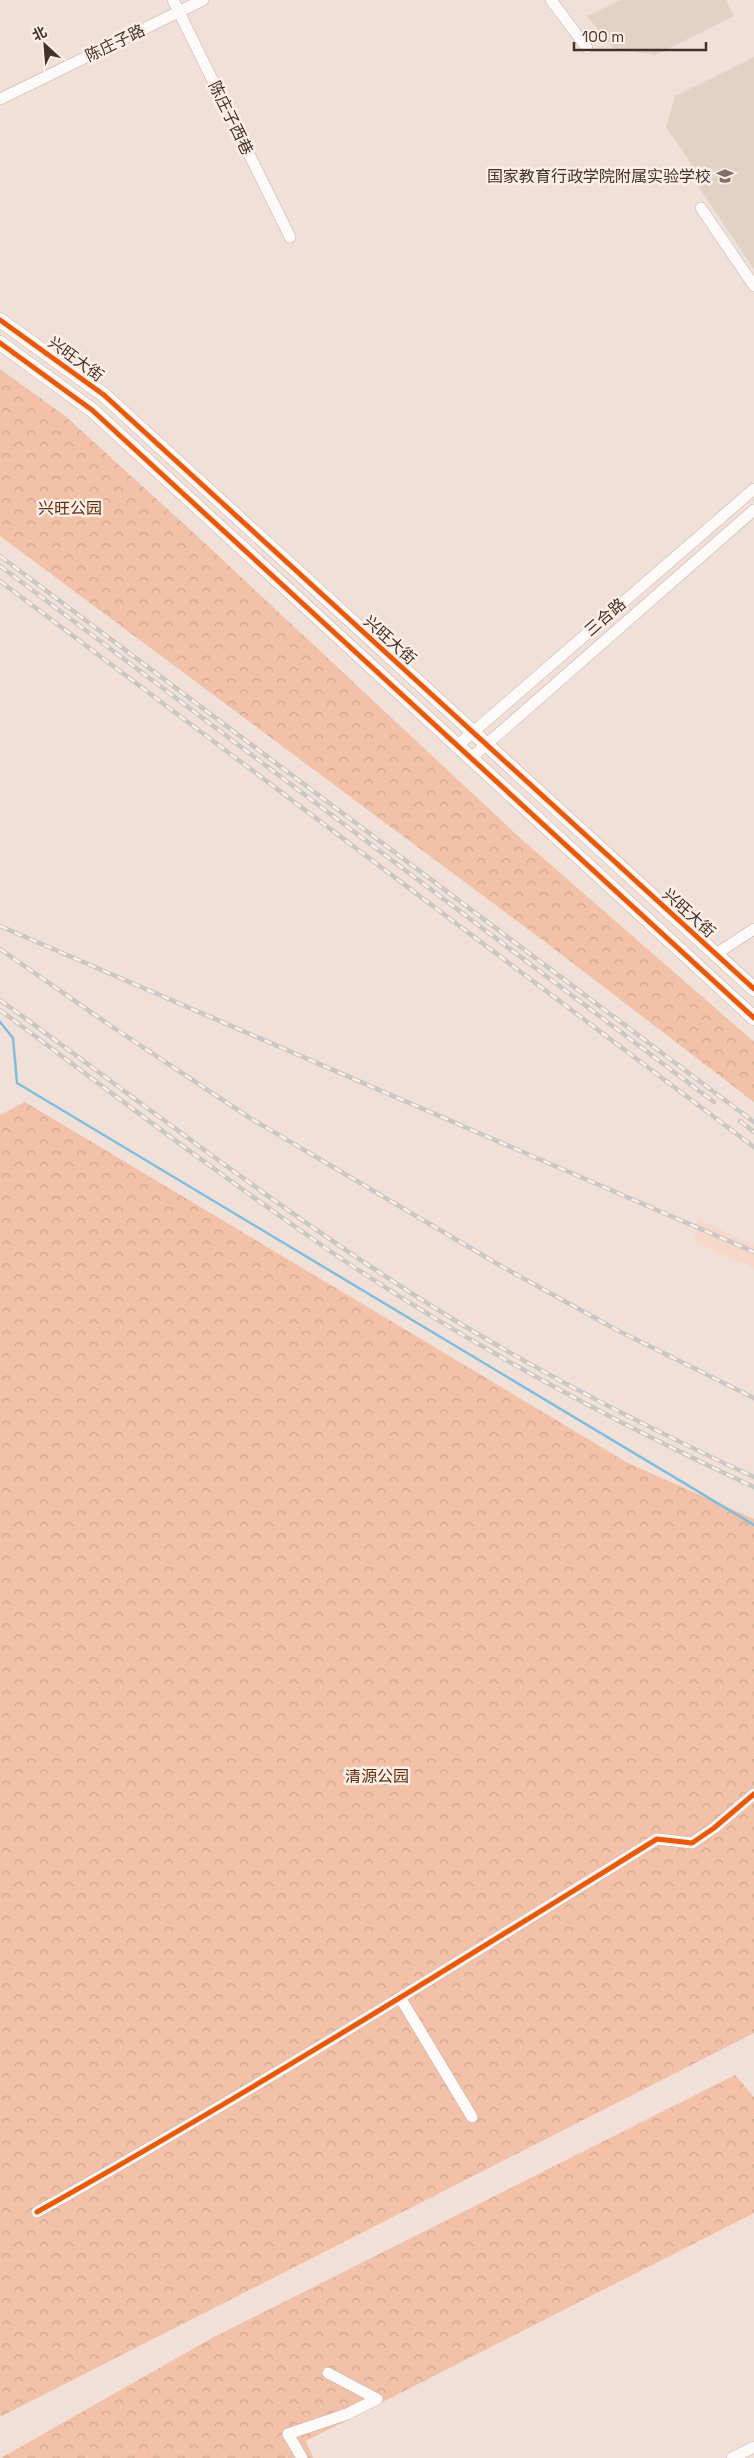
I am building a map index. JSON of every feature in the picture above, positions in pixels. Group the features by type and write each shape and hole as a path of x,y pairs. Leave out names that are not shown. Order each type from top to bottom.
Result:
{"main road":[{"name":"兴旺大街","path":"0,320 104,395 754,989"},
{"name":"兴旺大街","path":"0,343 92,410 754,1018"}],"street":[{"name":"陈庄子西巷","path":"173,0 290,237"},
{"name":"陈庄子路","path":"0,99 203,0"},
{"path":"550,0 587,48"},
{"path":"701,208 750,271 754,286"},
{"name":"三合路","path":"457,746 754,490"},
{"name":"三合路","path":"471,758 754,510"},
{"path":"716,954 754,929"},
{"path":"37,2212 148,2150 401,1999 657,1839 692,1843 714,1828 754,1794"},
{"path":"401,1999 472,2117"},
{"path":"302,2458 288,2434 347,2414 377,2399 328,2373"},
{"path":"732,2458 754,2447"}],"shaded area":[{"path":"621,0 726,0 734,16 655,55 614,48 587,16"},
{"name":"国家教育行政学院附属实验学校","path":"754,57 754,269 700,189 690,162 666,127 675,96"},
{"path":"698,1219 754,1245 754,1268 694,1242"}],"green space":[{"name":"兴旺公园","path":"0,369 65,416 196,535 519,837 754,1042 754,1102 544,941 0,536"},
{"name":"清源公园","path":"25,1102 628,1463 754,1519 754,2033 0,2417 0,1115"},
{"path":"735,2075 754,2097 754,2213 306,2441 313,2458 1,2458 212,2338"}],"waterway":[{"path":"0,1022 13,1038 17,1083 754,1525"}],"railway":[{"path":"0,556 754,1122"},
{"path":"0,566 714,1102"},
{"path":"0,581 754,1147"},
{"path":"0,926 754,1252"},
{"path":"0,949 111,1026 250,1118 501,1266 615,1329 754,1398"},
{"path":"0,1000 282,1206 397,1284 456,1321 566,1383 640,1422 754,1477"},
{"path":"0,1010 164,1132 330,1251 432,1317 591,1406 754,1487"},
{"path":"740,1121 754,1132"}],"cycle path":[{"path":"0,320 104,395 754,989"},
{"path":"0,343 92,410 754,1018"},
{"path":"37,2212 271,2076 657,1839 692,1843 714,1828 754,1794"}],"place":[{"name":"国家教育行政学院附属实验学校","path":"725,176"}]}
